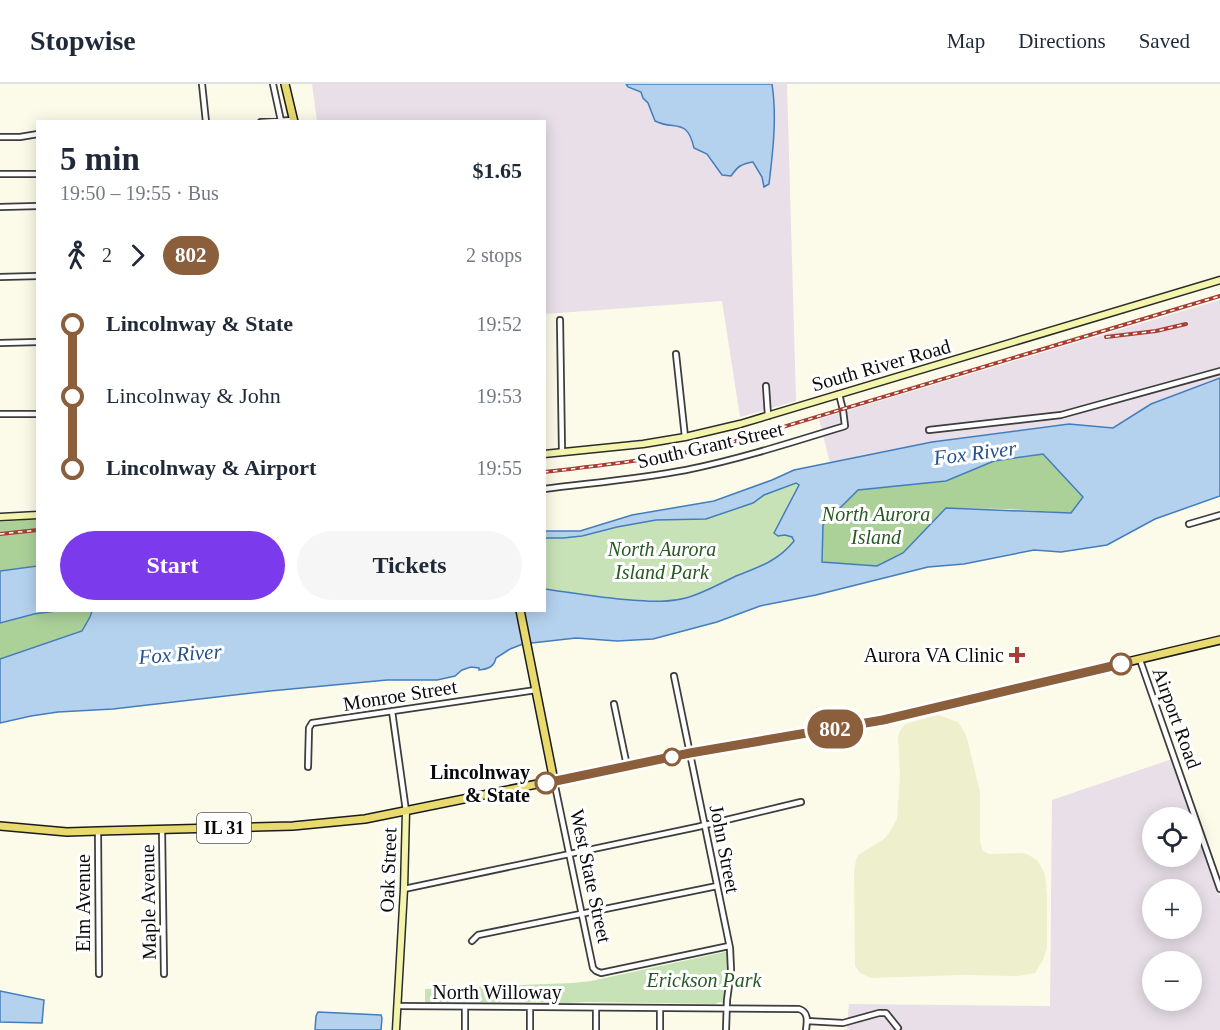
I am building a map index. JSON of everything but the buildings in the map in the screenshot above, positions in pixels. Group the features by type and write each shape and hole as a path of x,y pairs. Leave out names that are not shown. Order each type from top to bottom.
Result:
{"main road":[{"path":"285,84 294,120"},
{"name":"South River Road","path":"546,454 643,444 715,430 1220,280"},
{"path":"0,517 36,515"},
{"name":"West State Street","path":"520,612 554,781"},
{"name":"IL 31","path":"0,826 59,831 162,830 304,826 365,819 690,753 883,720 1220,640"},
{"name":"Oak Street","path":"396,1030 406,811"}],"street":[{"path":"202,84 206,120"},
{"path":"273,84 281,120"},
{"path":"0,137 36,134"},
{"path":"0,174 36,174"},
{"path":"0,207 36,207"},
{"path":"0,277 36,276"},
{"path":"560,320 562,452"},
{"path":"0,343 36,342"},
{"path":"676,354 685,436"},
{"path":"929,430 1061,415 1220,371"},
{"path":"766,386 768,416"},
{"name":"South Grant Street","path":"546,489 686,470 738,458 845,426 839,394"},
{"path":"0,414 36,414"},
{"path":"1189,524 1220,515"},
{"name":"Airport Road","path":"1140,660 1220,889"},
{"name":"John Street","path":"674,676 729,946 731,970 726,1030"},
{"name":"Monroe Street","path":"308,766 310,724 536,690"},
{"path":"614,704 627,766"},
{"name":"Oak Street","path":"392,711 406,811"},
{"name":"West State Street","path":"554,781 581,914 593,968 596,971 601,973 729,946"},
{"path":"404,889 705,825 801,802"},
{"name":"Maple Avenue","path":"162,830 164,974"},
{"name":"Elm Avenue","path":"98,831 99,974"},
{"path":"472,940 478,935 717,886"},
{"name":"North Willoway","path":"398,1006 799,1009 804,1011 807,1021"},
{"path":"465,1007 465,1030"},
{"path":"530,1008 530,1030"},
{"path":"596,1008 596,1030"},
{"path":"660,1008 660,1030"},
{"path":"806,1030 807,1021 843,1023 879,1013 886,1013 898,1028"}],"shaded area":[{"path":"312,84 787,84 796,401 740,417 722,301 546,314 546,120 317,120"},
{"path":"1220,300 1220,378 1151,404 1113,428 1069,424 932,442 830,463 819,419"},
{"path":"1172,759 1189,807 1142,807 1142,867 1202,867 1202,845 1220,897 1220,1030 847,1030 849,1004 1050,1006 1052,800"}],"green space":[{"name":"North Aurora Island","path":"1043,454 1083,497 1071,513 946,508 903,553 877,566 822,562 823,525 858,490 946,481 994,461"},
{"name":"North Aurora Island Park","path":"797,483 799,486 774,533 792,537 794,541 768,563 699,594 679,600 652,601 546,589 546,538 582,536 656,520 706,519 753,503 764,495"},
{"path":"36,519 36,566 0,571 0,522"},
{"path":"92,612 82,631 0,659 0,623 34,614"},
{"path":"938,715 958,722 968,742 980,792 980,841 983,851 989,854 1023,853 1029,855 1038,861 1045,874 1047,948 1035,973 1018,976 871,978 860,973 855,966 854,871 856,860 858,855 884,839 897,819 900,775 898,736 900,731 905,724"},
{"name":"Erickson Park","path":"729,951 730,971 724,1004 720,1002 715,1004 586,1002 517,1006 425,1003 425,989 591,981"}],"water":[{"path":"626,84 772,84 774,121 769,184 764,187 762,177 753,162 740,166 731,176 722,175 707,154 694,148 684,128 655,121 641,92"},
{"name":"Fox River","path":"1220,378 1220,496 1155,519 1107,545 1061,552 1034,550 964,564 928,567 816,595 760,606 717,622 653,639 617,641 576,638 523,644 496,658 494,664 488,668 479,670 479,668 471,667 455,676 437,680 387,680 270,691 113,709 58,712 0,723 0,659 82,631 92,612 546,612 546,589 631,600 679,600 699,594 760,566 788,548 794,541 792,537 778,536 774,533 799,485 796,483 764,495 753,503 706,519 656,520 563,538 546,538 546,531 580,531 632,515 714,501 794,470 932,442 1069,424 1113,428 1151,404","holes":["1043,454 1083,497 1071,513 946,508 903,553 877,566 822,562 823,525 858,490 946,481 994,461"]},
{"path":"36,566 36,612 49,612 0,623 0,571"},
{"path":"0,991 44,1000 42,1023 0,1022"},
{"path":"318,1012 381,1015 381,1030 315,1030"}],"railway":[{"path":"546,472 613,464 726,444 1220,296"},
{"path":"1106,337 1156,331 1186,324"},
{"path":"0,534 36,530"}],"bus line":[{"name":"802","path":"546,783 690,753 883,720 1121,664"}],"place":[{"name":"Aurora VA Clinic","path":"1017,655"},
{"name":"Lincolnway & State","path":"546,783"}]}
